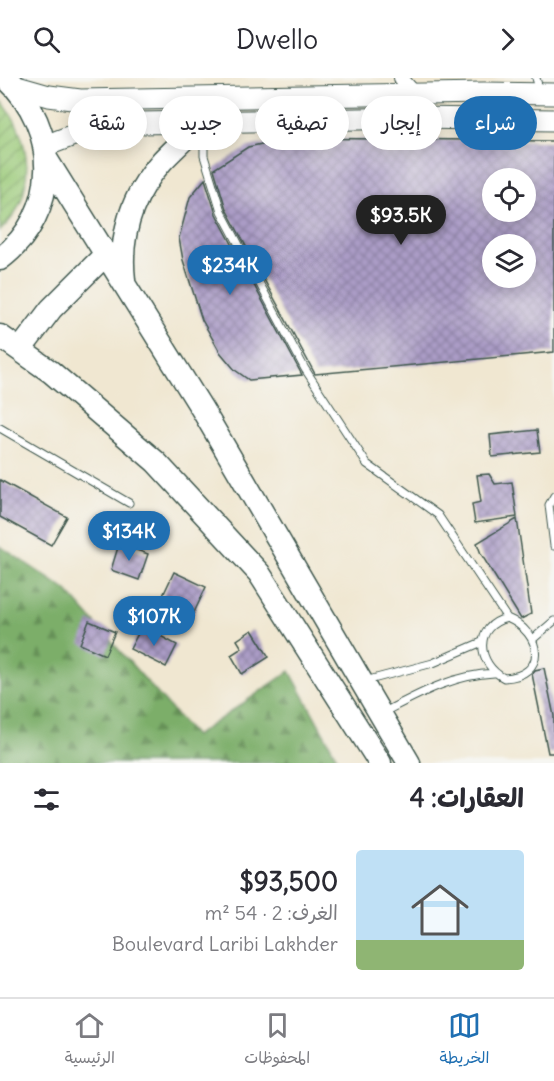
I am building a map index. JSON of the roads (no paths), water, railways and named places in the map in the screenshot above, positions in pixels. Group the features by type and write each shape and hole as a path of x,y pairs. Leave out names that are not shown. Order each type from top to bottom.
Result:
{"highway":[{"path":"10,82 34,113 46,153 202,409 409,763"},
{"path":"125,285 122,256 132,207 148,179 176,150"},
{"path":"0,259 24,235 38,212 45,187 46,153"},
{"path":"20,350 51,309 106,254"},
{"path":"0,336 59,379 156,462 259,573 380,763"}],"main road":[{"path":"10,82 35,93 71,100 415,94 544,89"},
{"path":"442,118 554,120"},
{"path":"243,123 361,120"},
{"path":"46,153 84,131 111,125 159,124"}],"street":[{"path":"401,78 415,94"}],"lane":[{"path":"203,150 210,183 221,211 305,369 367,464 438,515 507,618 520,624 533,639 535,658 531,667 523,674 504,678 494,673 470,674 433,687 380,714"},
{"path":"0,428 129,503"},
{"path":"554,496 549,505 554,546"},
{"path":"494,673 483,654 482,642 485,631 493,623 507,618"},
{"path":"533,639 554,621"},
{"path":"361,682 433,663 482,642"}]}
